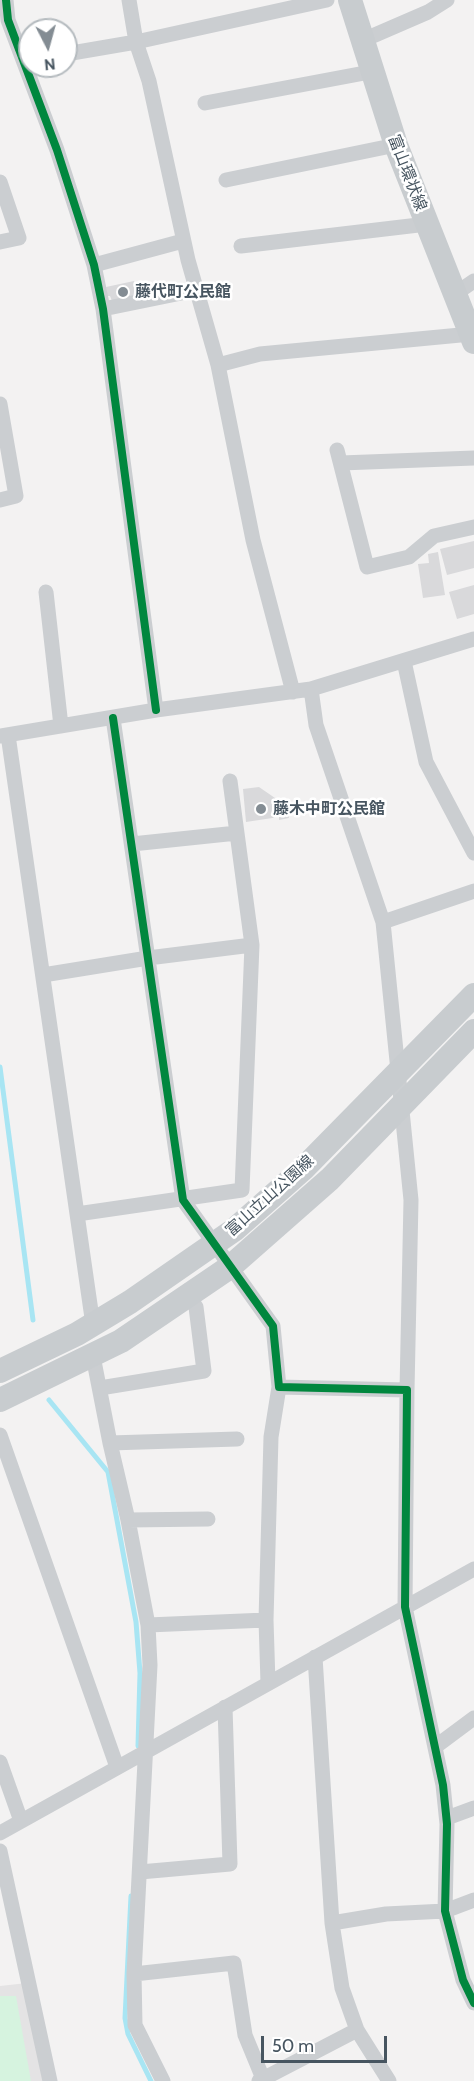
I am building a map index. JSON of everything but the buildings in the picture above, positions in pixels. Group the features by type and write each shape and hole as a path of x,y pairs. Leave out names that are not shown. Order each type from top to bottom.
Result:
{"main road":[{"name":"富山環状線","path":"350,0 370,72 427,224 464,287 472,338"},
{"name":"富山立山公園線","path":"0,1371 93,1325 159,1285 214,1245 295,1176 474,995"},
{"name":"富山立山公園線","path":"0,1400 121,1341 230,1267 330,1179 474,1031"}],"street":[{"path":"6,0 8,20 18,41"},
{"path":"129,0 136,42 149,81 183,241 218,365 253,540 293,692"},
{"path":"78,52 136,42 327,0"},
{"path":"361,42 428,12 447,0"},
{"path":"205,103 370,72"},
{"path":"33,78 94,265 103,309 156,710"},
{"path":"226,180 396,145"},
{"path":"0,182 19,238 0,242"},
{"path":"241,246 427,224"},
{"path":"94,265 183,241"},
{"path":"103,309 196,290"},
{"path":"218,365 260,354 472,338"},
{"path":"0,404 16,496 0,500"},
{"path":"474,458 339,457 367,567 410,557 434,536 474,527"},
{"path":"46,592 61,726"},
{"path":"93,1325 43,975 4,736 156,710 311,689 474,639"},
{"path":"404,661 426,762 474,853"},
{"path":"311,689 316,725 383,922 399,1107 411,1200 405,1607 435,1747 447,1818 444,1911 463,1980 474,2003"},
{"path":"113,718 183,1200 273,1326 279,1387 270,1437 266,1620 268,1683"},
{"path":"77,1214 242,1190 252,945 230,781"},
{"path":"132,844 237,833"},
{"path":"383,922 474,891"},
{"path":"43,975 148,958 252,945"},
{"path":"100,1388 204,1371 196,1307 189,1297"},
{"path":"93,1356 110,1443 129,1520 148,1624 150,1665 134,1974 135,2025 163,2081"},
{"path":"279,1387 407,1390"},
{"path":"0,1435 117,1767"},
{"path":"110,1443 237,1439"},
{"path":"129,1520 208,1519"},
{"path":"0,1833 474,1569"},
{"path":"148,1624 266,1620"},
{"path":"315,1657 332,1923 342,1988 357,2030 389,2081"},
{"path":"140,1872 230,1864 225,1707"},
{"path":"435,1747 474,1718"},
{"path":"0,1762 21,1821"},
{"path":"447,1818 474,1808"},
{"path":"0,1851 50,2081"},
{"path":"332,1923 386,1914 444,1911 474,1900"},
{"path":"134,1974 234,1963 245,2036 262,2080 357,2030"}],"shaded area":[{"path":"27,1983 50,2081 0,2081 0,1986"}],"green space":[{"path":"0,1996 16,1996 31,2081 0,2081"}],"waterway":[{"path":"0,1067 33,1320"},
{"path":"49,1400 108,1472 136,1622 140,1673 138,1746"},
{"path":"131,1896 125,2018 128,2034 151,2081"}],"cycle path":[{"path":"6,0 8,20 57,150 94,265 103,309 156,710"},
{"path":"113,718 183,1200 273,1326 279,1387 407,1390 405,1607 443,1785 447,1824 445,1911 463,1980 474,2003"}],"place":[{"name":"藤代町公民館","path":"123,292"},
{"name":"藤木中町公民館","path":"261,809"}]}
